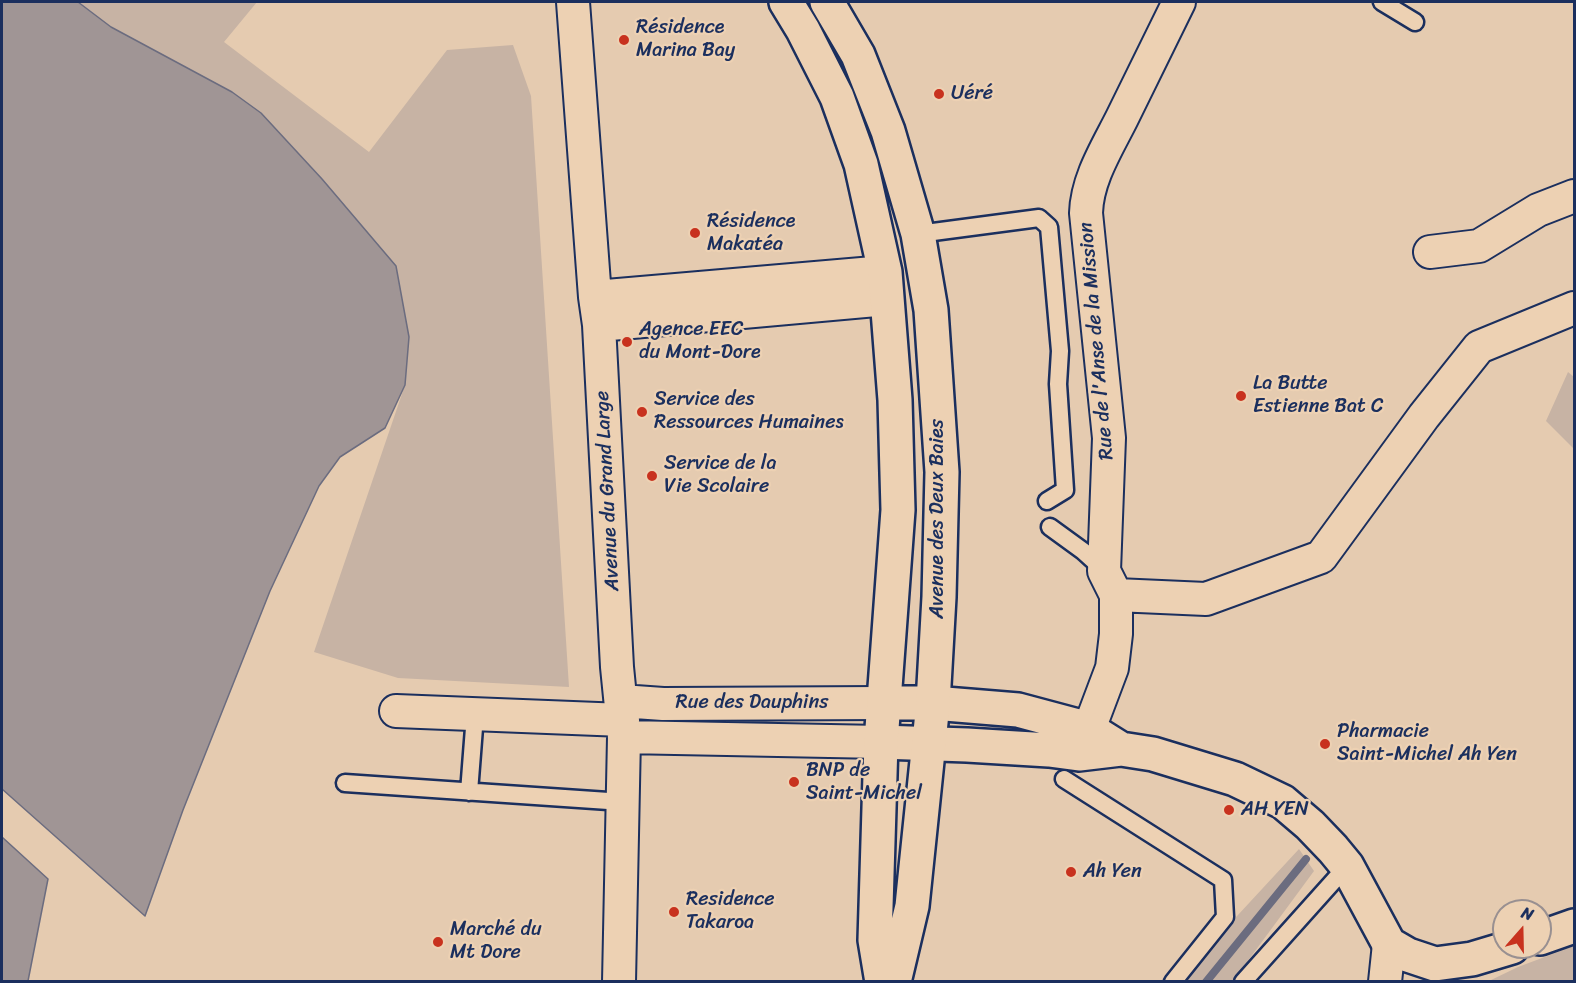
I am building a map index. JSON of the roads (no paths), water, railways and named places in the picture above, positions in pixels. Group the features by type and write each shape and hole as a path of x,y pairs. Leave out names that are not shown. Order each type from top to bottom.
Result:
{"main road":[{"name":"Avenue des Deux Baies","path":"786,2 837,97 853,141 861,164 886,286 895,400 897,510 881,742 875,940 882,981"},
{"name":"Avenue des Deux Baies","path":"827,2 858,55 888,131 918,234 932,310 942,472 939,597 933,703 912,906 894,981"},
{"path":"884,703 933,703 1018,710 1089,729 1121,749"},
{"path":"881,742 1049,750 1079,754 1121,749 1153,754 1235,779 1283,802 1310,825 1347,866 1389,945 1408,955 1435,964 1472,959 1492,953"},
{"path":"1552,934 1575,926"}],"street":[{"name":"Avenue du Grand Large","path":"573,2 597,311 622,720 623,802 619,981"},
{"name":"Rue de l'Anse de la Mission","path":"1089,729 1112,668 1116,634 1110,583 1109,438 1086,198 1179,2"},
{"path":"1430,252 1479,246 1538,210 1575,196"},
{"path":"597,311 886,286"},
{"path":"1110,583 1206,599 1321,557 1424,416 1479,347 1575,308"},
{"name":"Rue des Dauphins","path":"622,720 663,704 884,703"},
{"path":"396,711 476,716 622,720"},
{"name":"Rue des Dauphins","path":"622,720 881,742"},
{"path":"1385,981 1389,945"}],"lane":[{"path":"1382,2 1415,22"},
{"path":"918,234 1039,218 1049,227 1060,351 1058,384 1065,490 1047,501"},
{"path":"1050,527 1083,551 1110,583"},
{"path":"469,792 476,716"},
{"path":"1064,779 1223,880 1225,917 1173,981"},
{"path":"345,783 623,802"},
{"path":"1243,981 1347,866"}],"waterway":[{"path":"1206,982 1306,859"}],"place":[{"name":"Résidence Marina Bay","path":"624,40"},
{"name":"Uéré","path":"939,94"},
{"name":"Résidence Makatéa","path":"695,233"},
{"name":"Agence EEC du Mont-Dore","path":"627,342"},
{"name":"La Butte Estienne Bat C","path":"1241,396"},
{"name":"Service des Ressources Humaines","path":"642,412"},
{"name":"Service de la Vie Scolaire","path":"652,476"},
{"name":"Pharmacie Saint-Michel Ah Yen","path":"1325,744"},
{"name":"BNP de Saint-Michel","path":"794,782"},
{"name":"AH YEN","path":"1229,810"},
{"name":"Ah Yen","path":"1071,872"},
{"name":"Residence Takaroa","path":"674,912"},
{"name":"Marché du Mt Dore","path":"438,942"}]}
